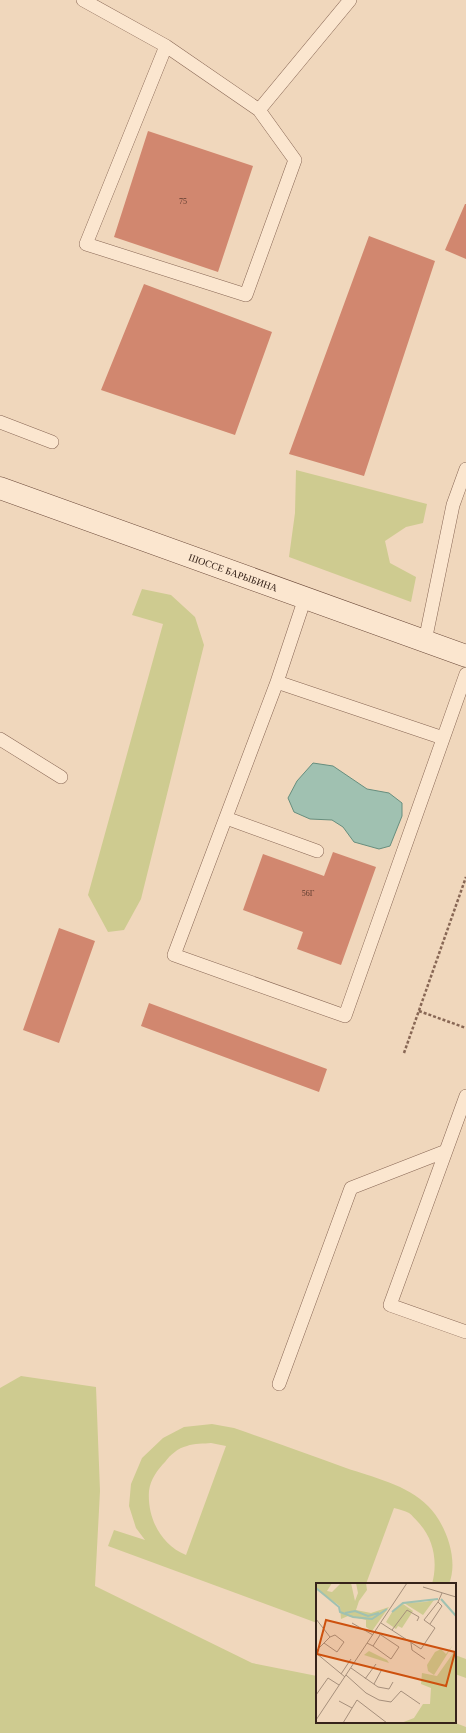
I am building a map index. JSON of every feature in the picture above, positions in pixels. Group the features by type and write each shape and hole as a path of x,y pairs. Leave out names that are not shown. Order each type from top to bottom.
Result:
{"main road":[{"name":"ШОССЕ БАРЫБИНА","path":"0,488 466,656"}],"lane":[{"path":"83,0 166,46 259,110 295,160 246,295 86,244 166,46"},
{"path":"259,110 350,0"},
{"path":"0,422 52,442"},
{"path":"425,641 453,505 466,469"},
{"path":"305,598 277,682 174,955 345,1016 466,674"},
{"path":"277,682 443,738"},
{"path":"0,739 60,778"},
{"path":"226,818 317,851"},
{"path":"466,1096 390,1306 466,1332"},
{"path":"279,1384 351,1188 446,1151"}],"path":[{"path":"404,1053 466,877"},
{"path":"419,1011 466,1028"}],"shaded area":[{"path":"296,470 427,504 423,523 406,527 385,541 390,563 416,577 411,602 289,557 295,513"},
{"path":"142,589 171,595 195,617 204,645 141,899 124,930 108,932 88,895 163,624 132,615"},
{"path":"313,763 333,766 367,789 389,793 402,803 402,816 390,846 379,849 354,842 343,827 332,820 310,819 294,812 288,798 297,781"},
{"path":"21,1376 96,1387 100,1491 95,1586 252,1663 316,1676 316,1723 456,1723 466,1727 466,1733 0,1733 0,1388"},
{"path":"212,1424 234,1428 389,1482 410,1492 428,1506 440,1522 445,1532 449,1543 452,1564 452,1574 449,1583 432,1583 435,1567 433,1551 428,1536 410,1514 394,1508 366,1583 316,1583 316,1623 108,1546 114,1530 145,1540 136,1528 129,1506 131,1484 142,1458 163,1438 184,1427","holes":["211,1443 226,1446 186,1555 169,1545 157,1529 150,1511 149,1491 151,1483 162,1465 180,1448 193,1444"]},
{"path":"456,1655 466,1659 466,1678 456,1674"}],"building":[{"path":"148,131 253,166 218,272 114,237"},
{"path":"466,204 466,259 445,250"},
{"path":"369,236 435,261 364,476 289,454"},
{"path":"144,284 272,332 235,435 101,390"},
{"path":"333,852 376,867 341,965 297,949 303,932 243,910 263,854 324,876"},
{"path":"59,928 95,941 59,1043 23,1030"},
{"path":"149,1003 327,1069 319,1092 141,1026"}]}
